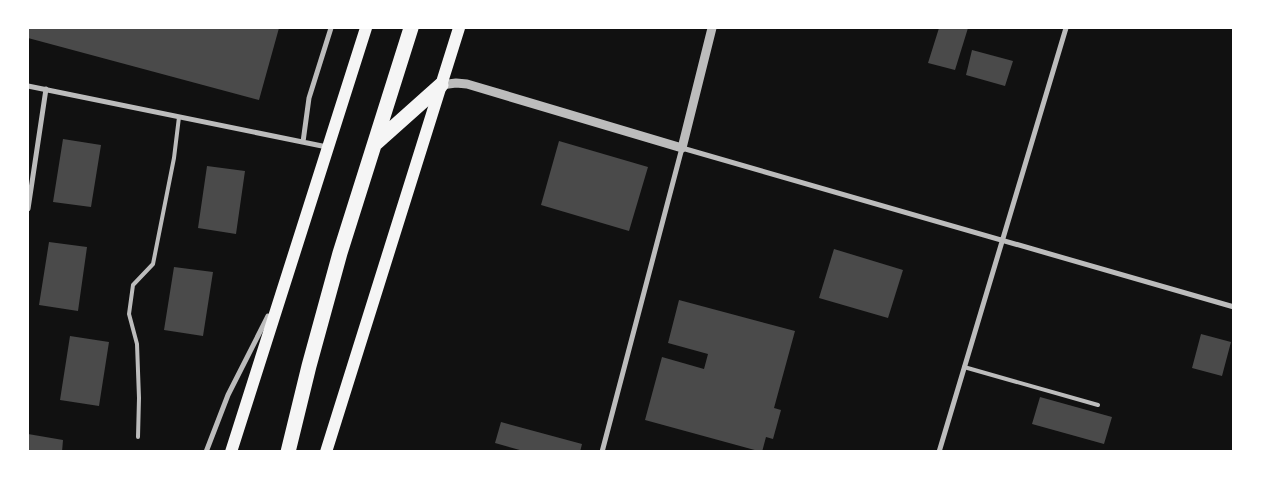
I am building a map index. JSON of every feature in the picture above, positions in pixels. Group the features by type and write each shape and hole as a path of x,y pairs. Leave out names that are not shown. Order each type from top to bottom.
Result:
{"highway":[{"path":"288,452 340,253 410,28"},
{"path":"374,146 411,110 441,85"}],"main road":[{"path":"231,452 366,28"},
{"path":"326,452 459,28"}],"street":[{"path":"303,142 309,98 331,28"},
{"path":"602,452 712,28"},
{"path":"939,452 1066,28"},
{"path":"441,85 467,84 1234,307"},
{"path":"28,86 328,147"},
{"path":"28,209 46,89"},
{"path":"206,452 228,395 284,287"}],"lane":[{"path":"138,437 140,398 136,344 129,314 133,285 153,264 174,158 179,117"},
{"path":"964,367 1098,405"}],"building":[{"path":"28,28 279,28 259,100 28,38"},
{"path":"939,28 968,28 955,70 928,63"},
{"path":"972,50 1013,61 1005,86 966,75"},
{"path":"63,139 101,145 91,207 53,202"},
{"path":"559,141 648,167 629,231 541,205"},
{"path":"207,166 245,171 236,234 198,228"},
{"path":"49,242 87,247 78,311 39,305"},
{"path":"834,249 903,270 888,318 819,298"},
{"path":"174,267 213,272 203,336 164,330"},
{"path":"679,300 795,331 774,408 781,410 773,439 766,437 762,452 645,420 662,357 704,369 708,354 668,343"},
{"path":"1201,334 1231,342 1222,376 1192,368"},
{"path":"70,336 109,342 99,406 60,400"},
{"path":"1040,397 1112,417 1104,444 1032,424"},
{"path":"501,422 582,444 580,452 527,452 495,443"},
{"path":"28,434 63,440 62,452 28,452"}]}
